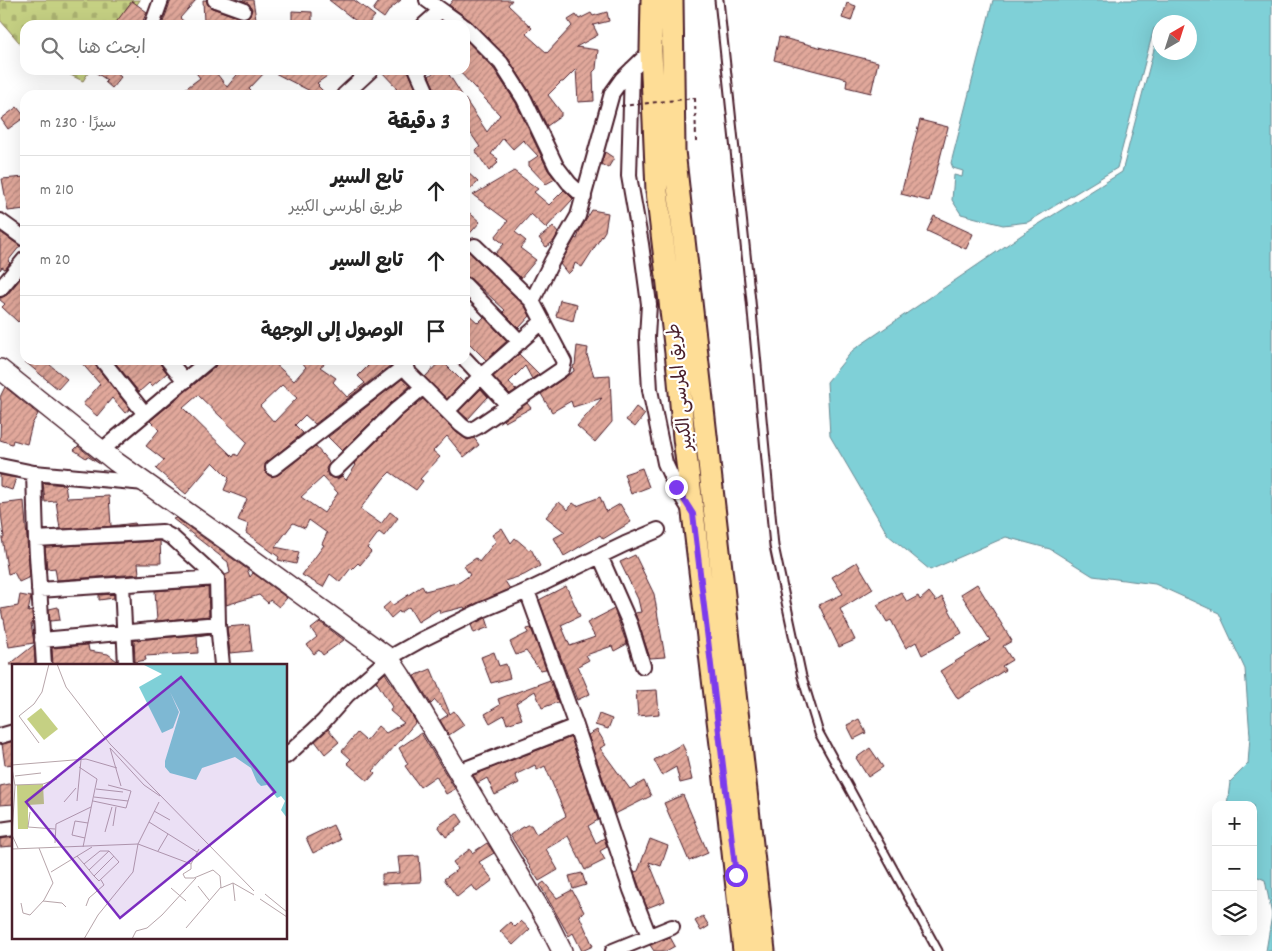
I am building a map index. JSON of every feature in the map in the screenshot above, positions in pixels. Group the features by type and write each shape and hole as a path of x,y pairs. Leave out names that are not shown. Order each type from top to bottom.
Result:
{"main road":[{"name":"طريق المرسى الكبير","path":"652,0 651,50 657,191 744,951"},
{"name":"طريق المرسى الكبير","path":"672,0 674,151 764,951"},
{"path":"0,369 146,484 220,535 389,658 547,921 562,951"}],"street":[{"path":"154,20 162,0"},
{"path":"215,0 243,10"},
{"path":"427,0 455,20"},
{"path":"430,20 441,10"},
{"path":"470,32 501,63 524,99 556,166 569,183 584,197"},
{"path":"532,301 552,260 578,216 615,86 651,50"},
{"path":"632,69 629,176 649,304 647,337 650,390 665,463 676,487 693,514"},
{"path":"349,90 366,75"},
{"path":"419,75 426,90"},
{"path":"0,221 20,235"},
{"path":"407,365 409,373 461,425 470,431 556,374 564,366 564,362 532,301 475,246"},
{"path":"0,288 20,265"},
{"path":"470,290 520,342"},
{"path":"448,410 481,376 542,322"},
{"path":"470,364 508,405"},
{"path":"106,365 145,414"},
{"path":"172,365 185,381"},
{"path":"102,450 203,365"},
{"path":"273,468 404,365"},
{"path":"335,470 396,410 423,387"},
{"path":"0,466 34,473 146,484"},
{"path":"34,473 44,664"},
{"path":"288,755 294,751 348,695 389,658 420,640 482,610 658,530"},
{"path":"36,539 162,532 181,545 216,578 222,664"},
{"path":"600,556 630,624 643,666"},
{"path":"39,590 216,578"},
{"path":"122,585 126,664"},
{"path":"527,591 576,726 631,890 649,936"},
{"path":"42,640 218,624"},
{"path":"458,772 576,726"},
{"path":"613,951 672,927"}],"lane":[{"path":"719,0 751,301 774,546 802,677 819,733 938,951"}],"path":[{"path":"621,106 696,98 696,141"}],"green space":[{"path":"0,0 140,0 126,20 20,20 20,43 0,20"},
{"path":"70,75 87,75 83,81"}],"water":[{"path":"993,0 1272,0 1272,915 1265,880 1257,877 1257,801 1228,801 1230,782 1248,764 1250,736 1245,669 1219,613 1155,584 1093,576 1050,549 1006,537 930,570 888,535 830,436 827,382 853,350 1023,234 1122,172 1152,57 1152,60 1197,60 1197,15 1152,15 1152,36 1117,168 1028,222 1003,225 961,214 952,200 954,175 962,177 963,171 953,168 951,163"},
{"path":"1272,915 1272,951 1266,951"}],"building":[{"path":"171,0 196,0 180,18 182,20 164,20"},
{"path":"203,0 206,0 212,8 244,19 249,16 252,9 249,4 241,0 253,0 256,20 204,20"},
{"path":"329,0 354,0 375,16 371,20 355,20"},
{"path":"380,0 401,0 390,9 384,18 373,10"},
{"path":"453,0 512,0 508,5 532,28 526,34 547,53 572,26 568,20 576,15 579,19 591,13 593,16 607,12 609,21 593,25 598,35 576,47 598,50 596,69 593,72 594,101 578,102 576,69 548,95 561,112 561,116 547,126 531,94 508,58 470,20 449,5"},
{"path":"132,1 147,12 143,20 118,20"},
{"path":"847,3 856,6 851,21 842,18"},
{"path":"292,11 312,12 312,20 292,20"},
{"path":"779,37 878,62 871,93 846,87 847,79 774,60"},
{"path":"470,44 494,69 516,103 548,170 555,179 546,184 529,166 529,162 538,156 523,140 513,149 503,138 491,154 498,159 496,161 498,163 489,171 475,150 480,147 470,132 470,106 487,132 500,115 463,75 470,75"},
{"path":"100,75 119,75 121,77 112,88 105,82 107,80"},
{"path":"198,75 218,75 227,87 237,75 262,75 250,90 184,90 200,78"},
{"path":"279,75 329,75 317,83 322,90 308,90"},
{"path":"385,75 410,75 416,90 395,90 397,88"},
{"path":"449,75 459,90 435,90 429,76"},
{"path":"17,107 20,111 20,121 8,129 1,119"},
{"path":"920,120 948,127 929,201 901,194"},
{"path":"605,152 614,158 608,168 601,164"},
{"path":"514,171 538,189 534,192 549,205 564,190 573,199 546,228 531,214 515,232 526,241 520,248 536,260 521,278 495,254 504,244 495,237 508,221 473,195"},
{"path":"470,175 478,182 470,189"},
{"path":"20,177 20,210 8,211 2,179"},
{"path":"592,210 608,213 605,231 582,267 575,263 573,269 568,274 560,264 575,238 577,239"},
{"path":"470,213 480,222 470,233"},
{"path":"934,216 973,234 966,249 927,231"},
{"path":"553,227 558,233 554,241 546,247 539,238"},
{"path":"0,232 20,246 8,261 10,263 5,269 2,267 0,270"},
{"path":"470,253 525,306 530,316 519,328 503,312 505,310 471,279"},
{"path":"20,279 20,320 18,322 2,307 5,304 0,298 7,295"},
{"path":"560,300 577,304 573,321 556,316"},
{"path":"470,316 478,323 484,317 507,341 486,360 470,344"},
{"path":"577,346 588,348 587,355 594,376 610,375 612,422 595,442 577,426 602,398 573,407 571,401 552,412 541,394 574,371 573,366 575,365"},
{"path":"519,354 539,374 532,379 525,366 509,382 516,390 510,394 493,377"},
{"path":"29,365 50,365 67,379 58,389"},
{"path":"83,365 95,365 130,409 125,413 112,398 97,416 83,404 100,384"},
{"path":"117,365 161,365 167,373 152,386 149,383 139,392"},
{"path":"216,365 276,365 294,381 306,367 304,365 323,365 320,367 336,378 333,382 347,397 365,383 358,376 367,365 391,365 315,424 305,415 295,425 303,433 265,464 266,473 270,476 278,475 315,446 330,463 326,468 328,476 337,479 342,476 346,480 356,465 354,463 402,416 423,399 456,432 468,440 474,438 479,445 464,457 447,436 433,451 440,457 420,479 423,481 416,490 390,472 360,509 381,524 390,512 398,518 384,536 379,532 367,548 371,552 360,565 358,563 351,568 340,582 330,574 323,587 302,575 324,545 322,544 327,533 309,520 305,528 293,523 275,547 299,552 296,564 278,560 279,557 246,533 248,524 238,520 247,499 224,490 229,478 213,462 186,494 156,469 164,460 146,446 159,430 150,421","holes":["282,385 297,398 274,422 260,406","198,395 247,442 238,456 235,454 233,457 183,408","323,477 338,493 324,513 301,497"]},
{"path":"436,365 446,365 463,382 447,399 425,377"},
{"path":"402,379 410,386 342,451 328,437"},
{"path":"5,387 38,414 32,424 27,444 13,440 12,444 0,440 0,397"},
{"path":"481,389 488,397 468,419 459,411"},
{"path":"527,403 531,408 505,422 503,420"},
{"path":"636,407 645,414 635,427 626,420"},
{"path":"78,446 100,464 74,450"},
{"path":"642,468 649,487 631,494 624,474"},
{"path":"0,475 16,478 12,490 0,486"},
{"path":"43,483 65,485 67,498 109,496 111,526 135,523 136,525 44,530 60,529 56,501 45,502"},
{"path":"600,497 606,512 620,504 631,522 603,539 600,535 564,556 554,538 565,532 546,517 559,502 568,510 573,503 577,506"},
{"path":"24,501 30,577 19,582 14,572 8,574 2,538 4,538 0,504"},
{"path":"176,518 247,569 250,577 253,573 287,598 279,607 270,600 268,603 259,595 226,605 225,575 230,573 228,562 173,519"},
{"path":"502,528 511,543 515,538 529,550 531,549 540,566 524,575 505,581 510,589 465,609 464,607 440,613 439,609 418,622 409,607 400,613 399,611 391,618 383,608 390,602 393,605 422,586 425,591 460,582 470,575 464,566 476,558 479,562 496,541 492,535"},
{"path":"160,541 161,563 138,563 139,574 57,580 55,568 47,569 45,547"},
{"path":"635,555 654,594 665,657 650,658 635,613 641,612 638,599 620,562"},
{"path":"857,562 873,589 840,609 855,640 839,647 819,605 843,594 832,577"},
{"path":"977,584 1012,641 1003,646 1012,660 1002,666 1005,670 958,699 940,671 990,640 961,594"},
{"path":"566,586 580,616 561,625 570,646 595,637 587,623 614,609 627,644 614,651 612,646 586,655 589,660 578,666 590,694 577,700 539,600"},
{"path":"208,587 209,616 157,621 155,591"},
{"path":"901,592 907,602 918,596 920,600 929,592 936,601 942,597 962,633 922,655 916,642 906,648 891,620 887,622 877,605"},
{"path":"114,594 114,598 99,600 99,595"},
{"path":"20,595 31,597 28,612 32,611 33,624 31,624 34,643 9,647 1,609 18,606"},
{"path":"58,607 60,620 50,621 49,609"},
{"path":"486,618 489,627 474,633 471,625"},
{"path":"320,622 344,640 323,655 319,650 314,654 307,645 317,637 311,629"},
{"path":"249,625 252,651 230,653 227,627"},
{"path":"531,628 546,669 540,670 526,651 516,655 510,642 528,633 527,629"},
{"path":"210,634 197,636 198,653 145,656 146,660 135,662 134,640"},
{"path":"34,645 35,664 9,665"},
{"path":"88,645 89,651 108,654 117,661 117,664 53,664 52,648"},
{"path":"494,652 499,666 506,664 510,678 491,683 481,657"},
{"path":"431,669 450,714 454,711 464,725 449,735 440,720 448,715 435,700 431,704 414,676"},
{"path":"385,673 416,722 373,771 375,773 368,781 347,763 351,759 342,751 357,733 366,741 378,726 386,733 404,723 390,711 392,707 376,681"},
{"path":"550,680 558,702 542,708 535,691 516,703 522,719 507,724 504,715 490,723 485,714 500,705 498,699"},
{"path":"657,690 659,714 638,716 636,691"},
{"path":"599,714 612,719 608,729 595,725"},
{"path":"859,719 866,733 854,739 847,725"},
{"path":"328,729 339,742 325,754 315,741"},
{"path":"597,730 606,745 600,748 630,789 644,781 651,796 615,814 588,735"},
{"path":"421,733 455,789 446,794 436,776 420,787 405,766 408,764 399,748"},
{"path":"571,737 598,820 588,826 596,843 604,838 607,847 600,851 605,860 585,870 568,836 546,849 558,870 539,881 510,835 527,825 531,825 536,834 566,816 545,766 537,770 535,765 515,775 519,783 495,795 487,778 478,783 473,775"},
{"path":"12,742 12,764 5,765 2,744"},
{"path":"682,744 692,780 680,783 676,767 662,775 654,760"},
{"path":"870,748 883,767 868,777 856,758"},
{"path":"12,783 12,804 0,805 0,786"},
{"path":"683,795 708,853 689,861 664,803"},
{"path":"457,813 463,822 446,837 438,826"},
{"path":"333,825 340,840 313,853 306,838"},
{"path":"12,837 12,846 0,847 0,839"},
{"path":"650,839 668,846 661,866 649,862 665,901 647,908 634,872 638,871"},
{"path":"487,843 494,853 479,862 493,880 477,892 472,885 457,897 444,879 458,869 453,862 470,849 472,853"},
{"path":"419,856 421,882 382,884 382,874 400,873 398,857"},
{"path":"582,873 586,885 573,889 569,876"},
{"path":"544,882 557,898 572,890 584,912 579,915 593,946 582,951 573,933 569,936 540,885"},
{"path":"703,916 709,926 701,931 695,921"},
{"path":"521,921 530,929 513,945 500,931 510,922 515,927"},
{"path":"670,937 675,946 666,951 654,951 650,945"}],"route":[{"path":"676,487 693,514 736,875"}]}
